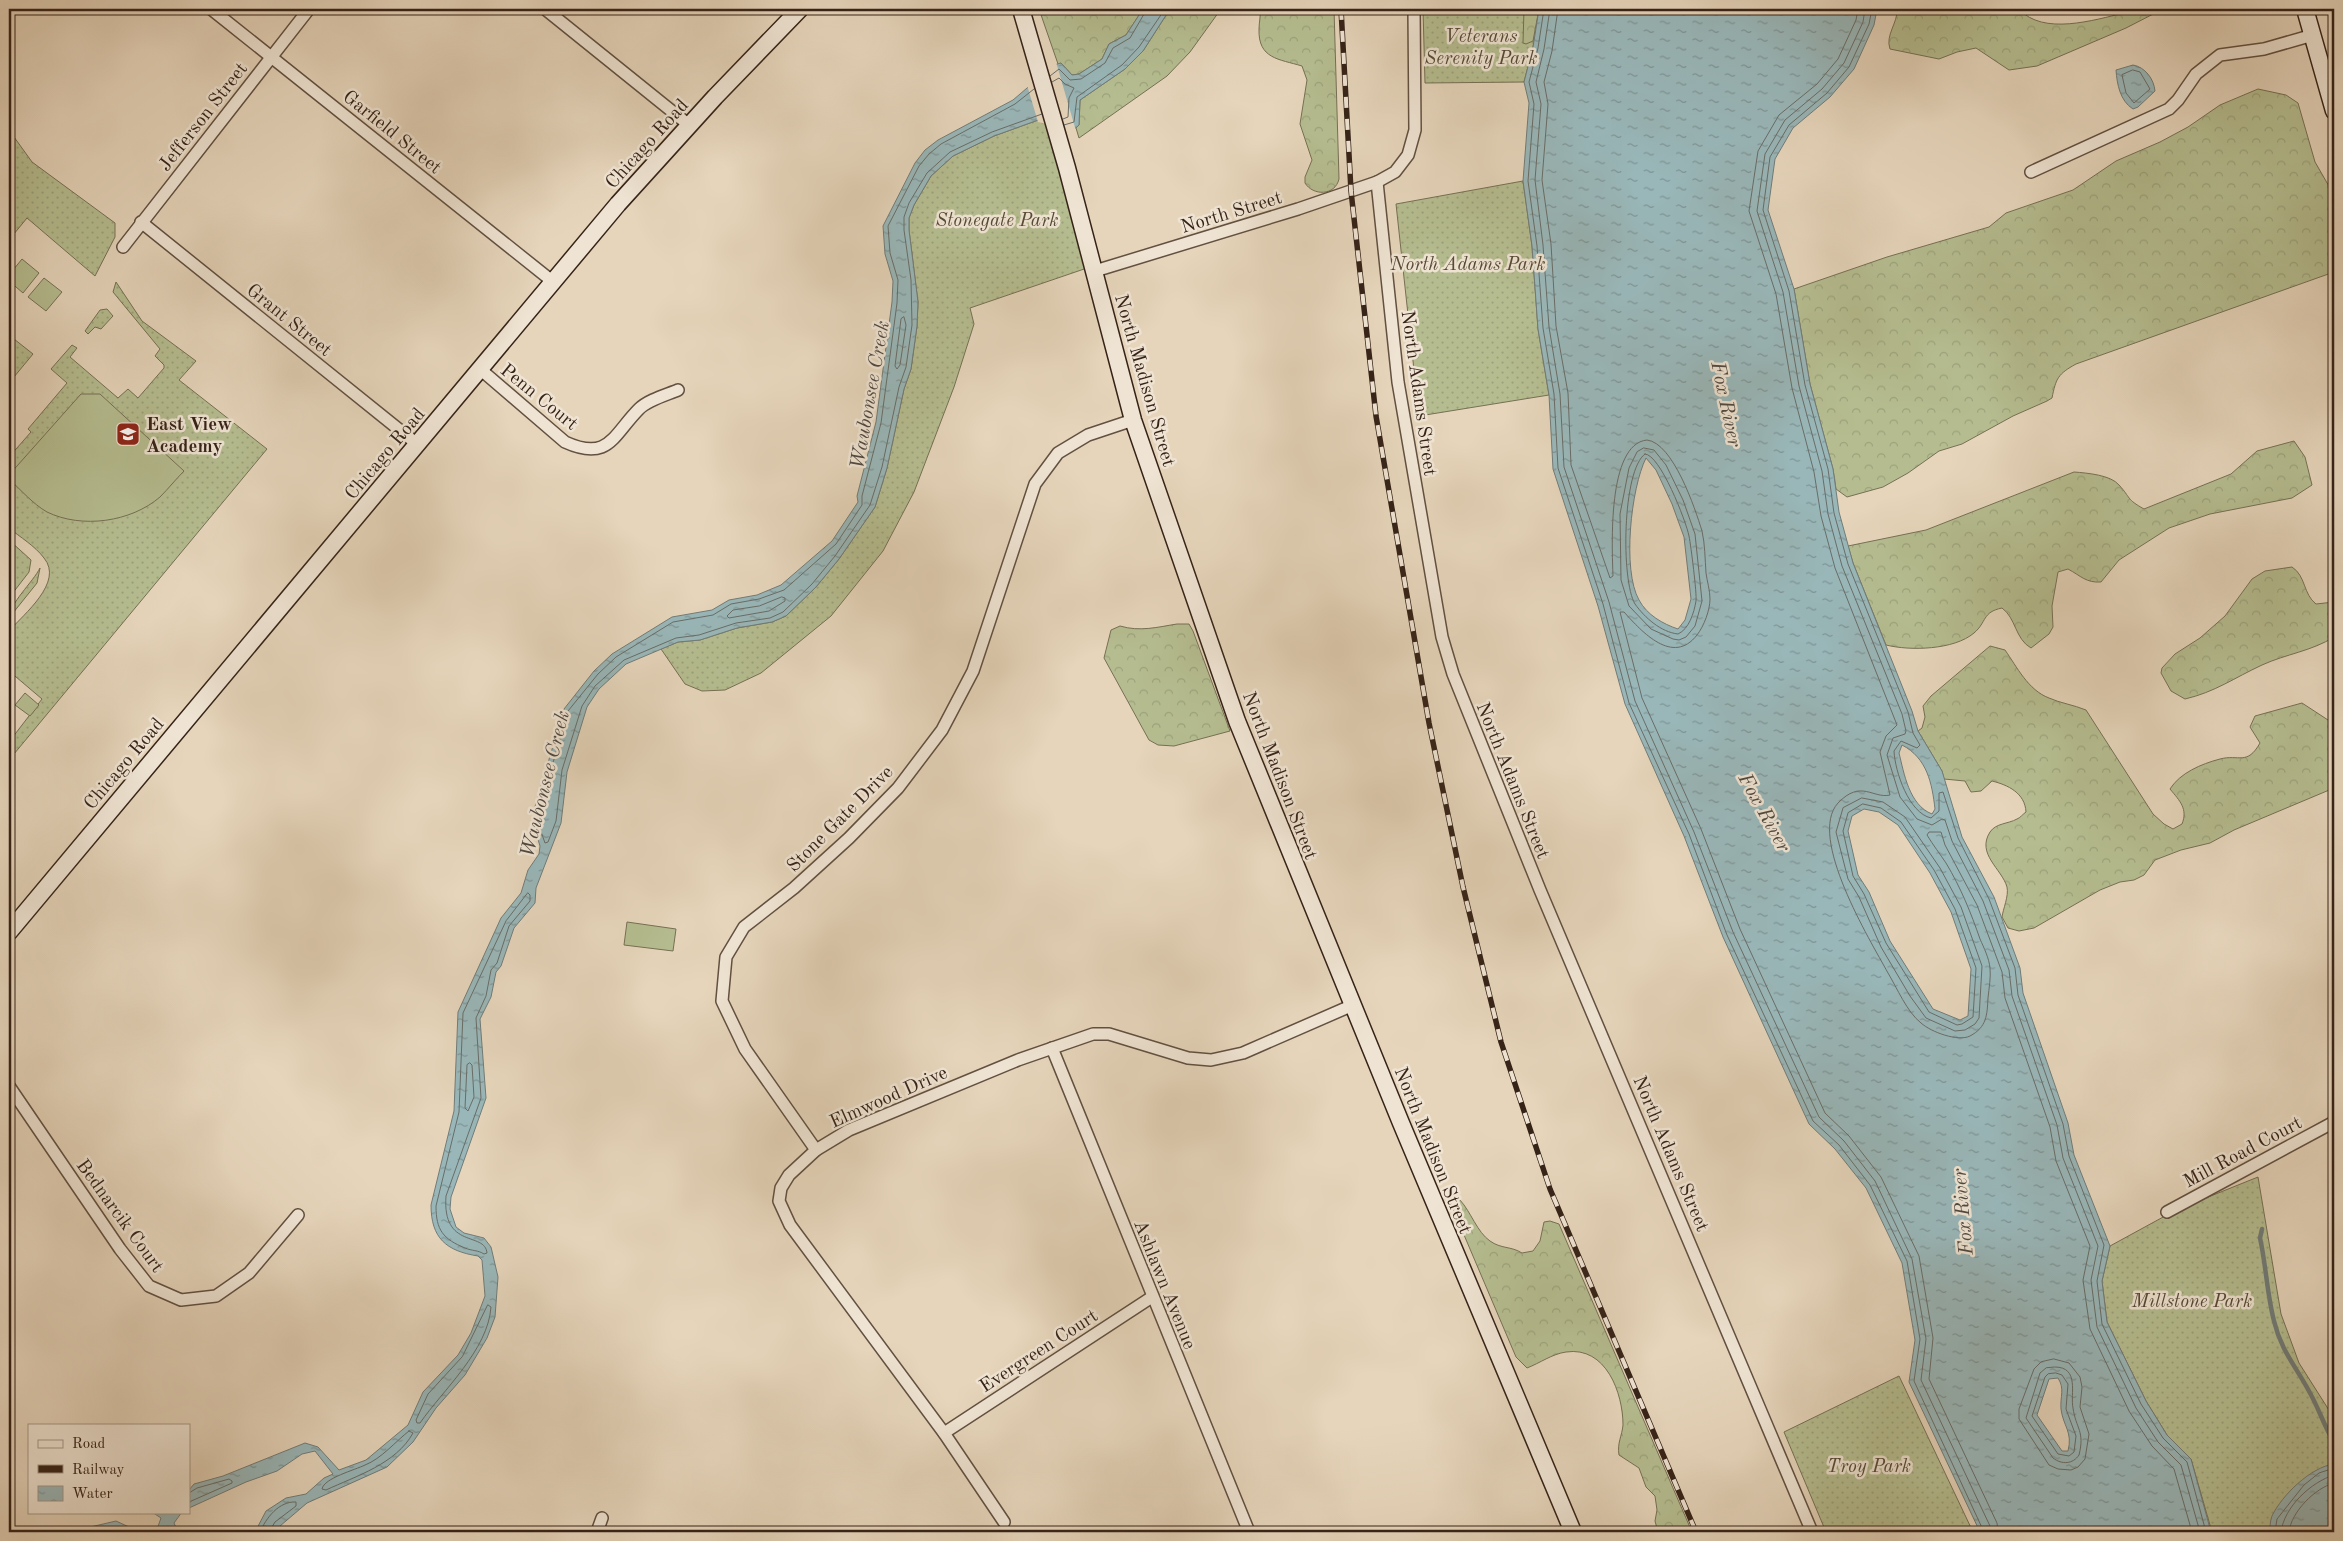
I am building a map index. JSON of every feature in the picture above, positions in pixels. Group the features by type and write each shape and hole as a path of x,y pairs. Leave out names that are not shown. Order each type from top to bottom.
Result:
{"street":[{"name":"Garfield Street","path":"211,9 552,281"},
{"name":"Jefferson Street","path":"123,247 309,9"},
{"path":"545,9 689,125"},
{"name":"Chicago Road","path":"9,932 552,281 689,125 800,9"},
{"name":"North Madison Street","path":"1021,9 1095,271 1133,420 1237,721 1353,1005 1573,1532"},
{"path":"1377,182 1395,172 1408,155 1415,130 1414,9"},
{"path":"2306,9 2334,111"},
{"path":"2031,172 2169,109 2178,100 2196,74 2220,55 2264,49 2313,35"},
{"name":"North Street","path":"1095,271 1298,209 1377,182"},
{"name":"North Adams Street","path":"1377,182 1398,382 1442,637 1453,674 1544,899 1812,1532"},
{"name":"Grant Street","path":"141,222 417,444"},
{"name":"Penn Court","path":"480,369 565,442 582,450 598,448 613,441 641,407 678,390"},
{"name":"Stone Gate Drive","path":"816,1150 745,1050 722,1001 726,957 744,927 794,888 836,850 898,788 942,730 973,671 1035,484 1058,453 1088,435 1133,420"},
{"name":"Elmwood Drive","path":"1004,1522 944,1433 862,1325 783,1213 779,1201 781,1188 789,1175 816,1150 849,1130 1052,1048 1093,1034 1109,1034 1188,1058 1211,1060 1243,1053 1353,1005"},
{"name":"Ashlawn Avenue","path":"1052,1048 1248,1532"},
{"name":"Bednarcik Court","path":"9,1086 120,1249 149,1286 181,1300 216,1296 249,1273 298,1215"},
{"name":"Mill Road Court","path":"2167,1212 2334,1122"},
{"name":"Evergreen Court","path":"944,1433 1152,1297"},
{"path":"597,1532 602,1518"}],"green space":[{"path":"1039,9 1143,9 1126,35 1109,44 1102,59 1079,74 1072,75 1061,63 1058,64"},
{"path":"1170,9 1221,9 1190,52 1167,76 1079,138 1076,128 1079,125 1080,100 1125,69 1143,51"},
{"path":"1260,9 1334,9 1339,179 1337,185 1329,191 1318,192 1305,183 1305,177 1312,160 1300,124 1307,80 1302,66 1272,56 1262,46 1259,29"},
{"name":"Veterans Serenity Park","path":"1423,9 1539,9 1533,47 1524,82 1425,83"},
{"path":"1524,9 1539,9 1533,41 1526,44 1523,43"},
{"path":"1897,9 2019,9 2029,17 2041,22 2069,24 2124,13 2133,9 2163,9 2126,28 2037,66 2009,70 1976,48 1957,52 1939,59 1890,49 1889,39 1896,19"},
{"path":"2258,89 2286,95 2298,103 2315,162 2330,188 2334,202 2334,272 2076,364 2059,377 2052,398 2013,416 1962,444 1939,451 1908,473 1883,487 1847,497 1836,489 1833,469 1810,384 1794,289 1887,257 1989,227 2006,213 2073,190 2116,161 2160,142 2188,127 2220,105"},
{"name":"Stonegate Park","path":"1041,119 1048,122 1090,267 970,308 974,324 954,387 914,492 883,551 831,616 761,673 725,690 702,691 685,684 661,649 678,642 700,640 737,628 772,622 786,616 816,587 839,559 875,507 887,468 904,389 911,369 917,326 918,302 909,230 909,218 914,205 931,176 953,156 994,136"},
{"path":"9,130 32,162 115,223 115,237 95,276 27,218 9,240"},
{"name":"North Adams Park","path":"1523,181 1532,246 1538,329 1549,395 1419,416 1396,204"},
{"path":"22,259 39,273 23,293 9,281 9,275"},
{"path":"44,278 62,292 46,311 28,297"},
{"name":"East View Academy","path":"116,282 142,321 196,361 179,380 267,449 9,760 9,742 42,699 9,671 9,631 40,597 49,577 49,567 44,558 32,546 9,528 9,457 31,432 28,429 67,383 51,369 72,345 77,348 70,357 118,398 128,389 138,398 164,368 164,365 155,356 160,349 113,292"},
{"path":"107,309 113,316 101,329 95,327 88,334 85,331 100,310"},
{"path":"14,339 33,354 9,383 9,349"},
{"path":"81,394 100,394 184,471 160,497 148,506 121,517 106,520 75,520 61,517 42,509 9,479 9,475"},
{"path":"2294,441 2305,457 2312,485 2292,498 2210,514 2169,528 2119,560 2101,582 2087,580 2068,569 2058,572 2052,606 2053,627 2049,634 2031,648 2018,634 2007,612 2002,608 1991,612 1974,633 1955,643 1931,648 1907,648 1886,645 1848,546 1926,530 2074,472 2098,475 2110,479 2119,485 2131,500 2144,509 2231,474 2257,451"},
{"path":"9,540 31,560 29,572 12,594 9,591"},
{"path":"2292,567 2300,575 2309,595 2316,604 2334,602 2334,637 2317,646 2262,665 2215,689 2196,696 2185,699 2171,691 2161,673 2162,668 2175,654 2200,638 2225,616 2252,579 2265,571"},
{"path":"40,568 37,583 9,618 13,606"},
{"path":"1189,624 1193,631 1230,731 1174,746 1158,745 1149,740 1104,658 1111,630 1120,626 1142,629"},
{"path":"1990,646 2005,650 2035,690 2053,700 2086,710 2153,814 2173,829 2182,824 2184,819 2182,805 2170,789 2179,778 2198,766 2213,761 2247,757 2260,743 2250,727 2255,716 2302,703 2328,720 2334,717 2334,788 2234,830 2210,843 2181,850 2155,860 2144,875 2134,880 2120,882 2100,890 2034,928 2019,931 2008,928 2002,917 2007,898 2007,887 1991,861 1986,847 1990,832 1995,827 2014,821 2026,812 2023,800 2015,791 1992,781 1981,791 1971,792 1965,781 1944,779 1942,771 1918,731 1922,728 1925,717 1923,706 1931,696"},
{"path":"25,693 39,705 30,716 15,705"},
{"path":"627,922 676,929 673,951 624,945"},
{"name":"Millstone Park","path":"2258,1177 2281,1314 2299,1363 2334,1418 2334,1532 2212,1532 2191,1459 2167,1435 2146,1401 2107,1322 2102,1281 2110,1246 2176,1210"},
{"path":"1460,1200 1468,1210 1485,1237 1498,1245 1522,1253 1533,1251 1540,1241 1544,1222 1550,1221 1559,1224 1692,1532 1658,1532 1655,1521 1657,1510 1655,1496 1646,1487 1639,1468 1619,1455 1619,1443 1623,1425 1620,1399 1610,1374 1602,1364 1592,1356 1580,1352 1561,1353 1527,1368 1516,1357 1450,1202"},
{"name":"Troy Park","path":"1899,1376 1973,1532 1826,1532 1784,1432"}],"water":[{"name":"Waubonsee Creek","path":"1143,9 1170,9 1143,51 1125,69 1080,100 1079,125 1076,128 1060,131 1041,119 994,136 953,156 931,176 914,205 909,218 909,230 918,302 911,369 904,389 887,468 875,507 839,559 816,587 786,616 772,622 737,628 700,640 678,642 626,664 599,689 587,707 567,772 561,823 536,888 535,903 514,928 501,966 496,972 491,997 480,1019 486,1098 451,1197 450,1209 456,1227 464,1233 484,1238 491,1247 498,1277 495,1317 487,1338 465,1375 436,1408 413,1442 387,1467 307,1503 273,1532 255,1532 266,1511 286,1498 306,1494 324,1478 333,1474 315,1451 302,1454 277,1471 246,1482 190,1508 190,1489 194,1484 223,1476 305,1443 318,1447 339,1470 366,1460 408,1425 423,1392 458,1355 471,1333 485,1296 482,1260 478,1256 457,1251 443,1241 437,1234 434,1226 431,1205 454,1111 458,1012 501,918 521,893 528,870 539,854 540,846 533,823 534,810 564,709 594,671 612,654 672,617 712,610 729,600 757,595 781,585 832,541 858,502 857,496 876,422 892,302 893,281 885,254 883,226 915,163 925,150 938,140 1013,100 1054,65 1061,63 1072,75 1079,74 1102,59 1109,44 1126,35"},
{"name":"Fox River","path":"1539,9 1877,9 1874,25 1854,69 1830,97 1793,128 1775,159 1768,210 1794,289 1810,384 1833,469 1839,512 1853,563 1912,711 1918,731 1942,771 1962,837 1994,897 2020,968 2023,993 2068,1123 2074,1155 2110,1246 2102,1281 2107,1322 2146,1401 2167,1435 2191,1459 2211,1532 1980,1532 1909,1382 1915,1340 1902,1263 1866,1188 1835,1149 1809,1124 1723,937 1684,836 1625,704 1598,606 1553,469 1549,395 1538,329 1532,246 1523,181 1529,103 1524,82 1533,47","holes":["1646,458 1656,470 1672,504 1684,537 1691,599 1685,620 1678,629 1661,622 1646,610 1639,600 1634,587 1631,569 1630,529 1636,489","1902,745 1910,750 1923,764 1932,790 1935,809 1932,814 1924,810 1913,796 1899,753","1864,809 1879,812 1898,825 1930,873 1951,912 1971,969 1968,1016 1960,1020 1933,1009 1890,941 1869,892 1858,875 1848,831 1852,816","2058,1378 2061,1386 2061,1409 2069,1434 2068,1451 2062,1451 2037,1415 2049,1379"]},
{"path":"2133,65 2141,68 2148,74 2153,82 2155,91 2138,107 2133,109 2122,97 2118,86 2116,70"},
{"path":"2334,1464 2334,1532 2270,1532 2272,1516 2290,1491 2316,1470"},
{"path":"155,1514 181,1514 174,1523 178,1532 156,1532 161,1518"},
{"path":"116,1521 140,1532 69,1532"}],"pier":[{"path":"1056,62 1076,131 1059,134 1047,124 1038,122 1027,85"}],"waterway":[{"path":"2262,1229 2260,1238 2277,1332 2334,1442"}],"railway":[{"path":"1341,9 1351,191 1376,416 1429,723 1463,887 1501,1042 1550,1189 1696,1532"}],"place":[{"name":"East View Academy","path":"128,434"}]}
